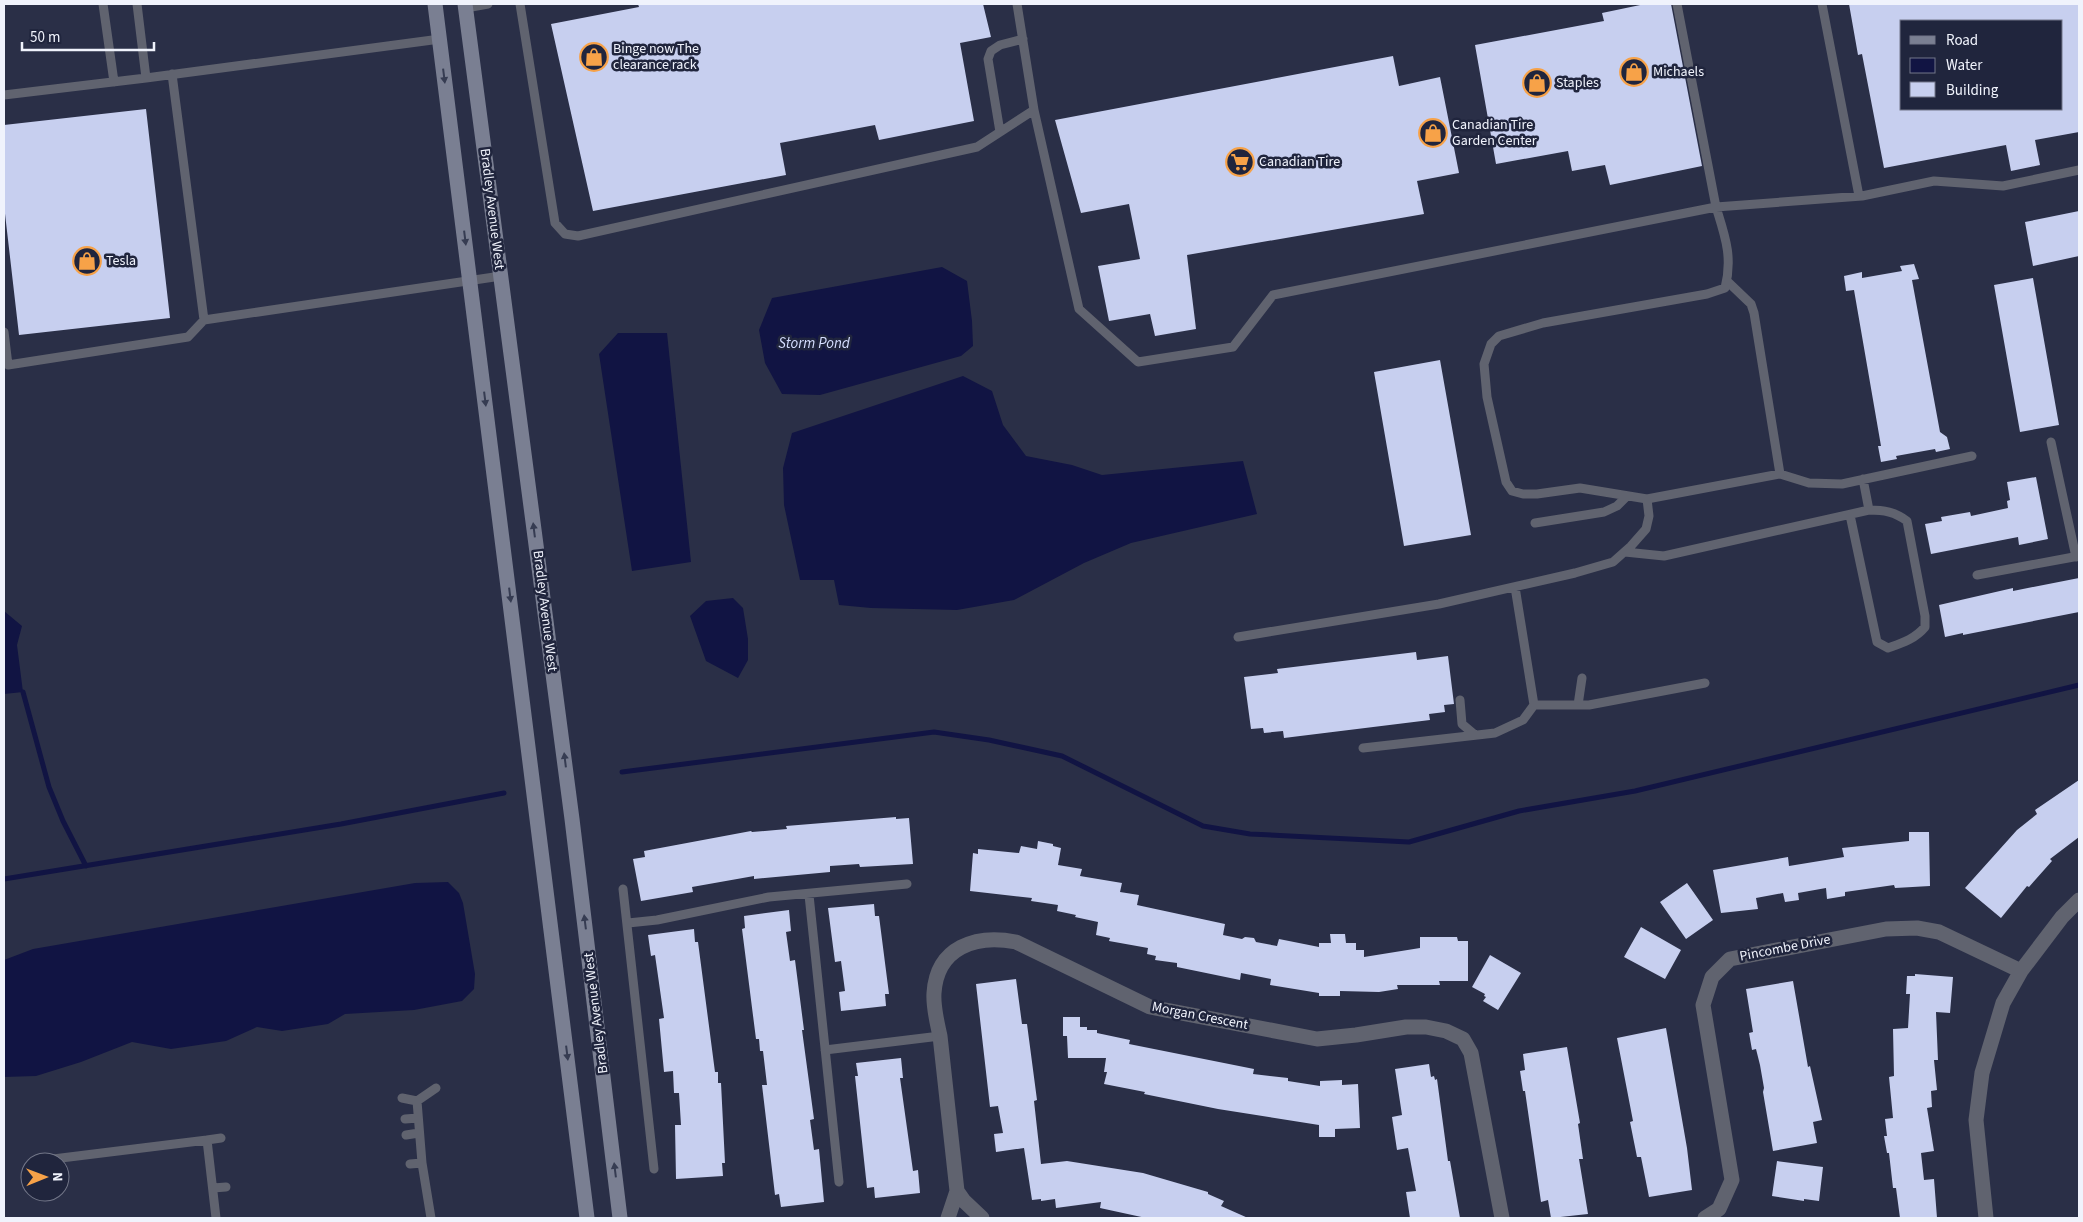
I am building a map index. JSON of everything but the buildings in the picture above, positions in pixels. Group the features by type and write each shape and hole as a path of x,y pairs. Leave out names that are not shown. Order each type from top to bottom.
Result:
{"main road":[{"path":"435,4 587,1218"},
{"name":"Bradley Avenue West","path":"466,6 571,810 620,1218"}],"street":[{"path":"1986,1218 1976,1120 1982,1072 2003,1003 2021,971 2062,917 2079,900"},
{"name":"Pincombe Drive","path":"1705,1218 1719,1209 1732,1180 1703,1005 1712,977 1730,959 1886,929 1917,928 1939,932 2021,971"},
{"name":"Morgan Crescent","path":"948,1218 957,1191 940,1036 935,1014 934,994 936,979 944,960 960,947 971,942 1000,939 1016,942 1150,1007 1317,1038 1356,1035 1406,1027 1426,1027 1446,1031 1463,1039 1471,1053 1502,1218"},
{"path":"957,1191 981,1218"},
{"path":"957,1218 967,1216 981,1218"}],"lane":[{"path":"103,4 114,82"},
{"path":"137,4 146,78"},
{"path":"466,6 488,4"},
{"path":"520,4 555,223 565,234 578,236 977,147 1034,110"},
{"path":"1017,4 1034,110 1079,309 1138,362 1233,347 1273,295 1716,207 1859,196 1934,181 2003,186 2079,170"},
{"path":"1677,4 1716,207 1728,247 1729,271 1725,288 1706,294 1543,322 1499,336 1491,344 1484,364 1487,398 1506,482 1512,491 1523,494 1580,488 1647,499 1780,474 1809,483 1842,484 1972,456"},
{"path":"1822,4 1859,196"},
{"path":"1000,132 988,59 991,51 1000,45 1023,39"},
{"path":"4,96 440,40"},
{"path":"172,74 204,320"},
{"path":"4,332 8,365 188,337 204,320 501,276"},
{"path":"1727,281 1750,304 1754,314 1780,474"},
{"path":"1977,575 2077,556 2051,442"},
{"path":"1863,479 1869,510"},
{"path":"1535,523 1604,512 1617,506 1626,496"},
{"path":"1238,637 1439,604 1516,587 1613,562 1646,529 1649,516 1647,499"},
{"path":"1625,552 1664,556 1869,510 1880,510 1898,514 1907,521 1925,616 1925,627 1919,634 1907,641 1888,648 1877,642 1850,515"},
{"path":"1363,748 1495,733 1523,720 1534,705 1516,587"},
{"path":"1578,705 1582,678"},
{"path":"1534,705 1589,705 1705,682"},
{"path":"1460,700 1462,724 1475,735"},
{"path":"628,923 657,920 769,897 809,895 908,884"},
{"path":"623,889 654,1169"},
{"path":"809,895 839,1182"},
{"path":"825,1050 940,1036"},
{"path":"402,1098 417,1101 436,1088"},
{"path":"417,1101 422,1163 431,1218"},
{"path":"404,1119 418,1118"},
{"path":"406,1135 419,1133"},
{"path":"70,1157 221,1138"},
{"path":"207,1140 216,1218"},
{"path":"410,1164 422,1163"},
{"path":"213,1188 226,1187"}],"water":[{"name":"Storm Pond","path":"942,267 967,281 973,346 961,356 820,395 782,394 765,363 759,330 772,298"},
{"path":"618,333 667,333 691,562 632,571 599,354"},
{"path":"963,376 992,391 1003,425 1026,456 1072,465 1102,475 1243,461 1257,514 1131,543 1084,563 1014,600 957,610 871,608 839,605 834,580 800,580 784,505 783,468 792,433"},
{"path":"733,598 743,608 748,639 748,660 738,678 706,661 690,616 706,601"},
{"path":"4,611 22,626 17,645 23,692 4,694"},
{"path":"448,882 459,893 463,903 475,974 474,989 462,1001 414,1010 345,1014 328,1024 282,1031 257,1027 226,1041 171,1049 132,1042 81,1062 36,1076 4,1077 4,960 33,949 415,883"}],"waterway":[{"path":"622,772 934,732 989,740 1062,756 1203,826 1250,834 1409,842 1519,811 1635,791 2079,685"},
{"path":"23,692 49,787 63,821 86,866"},
{"path":"4,879 341,824 504,793"}],"place":[{"name":"Binge now The clearance rack","path":"594,57"},
{"name":"Michaels","path":"1634,72"},
{"name":"Staples","path":"1537,83"},
{"name":"Canadian Tire Garden Center","path":"1433,133"},
{"name":"Canadian Tire","path":"1240,162"},
{"name":"Tesla","path":"87,261"}]}
